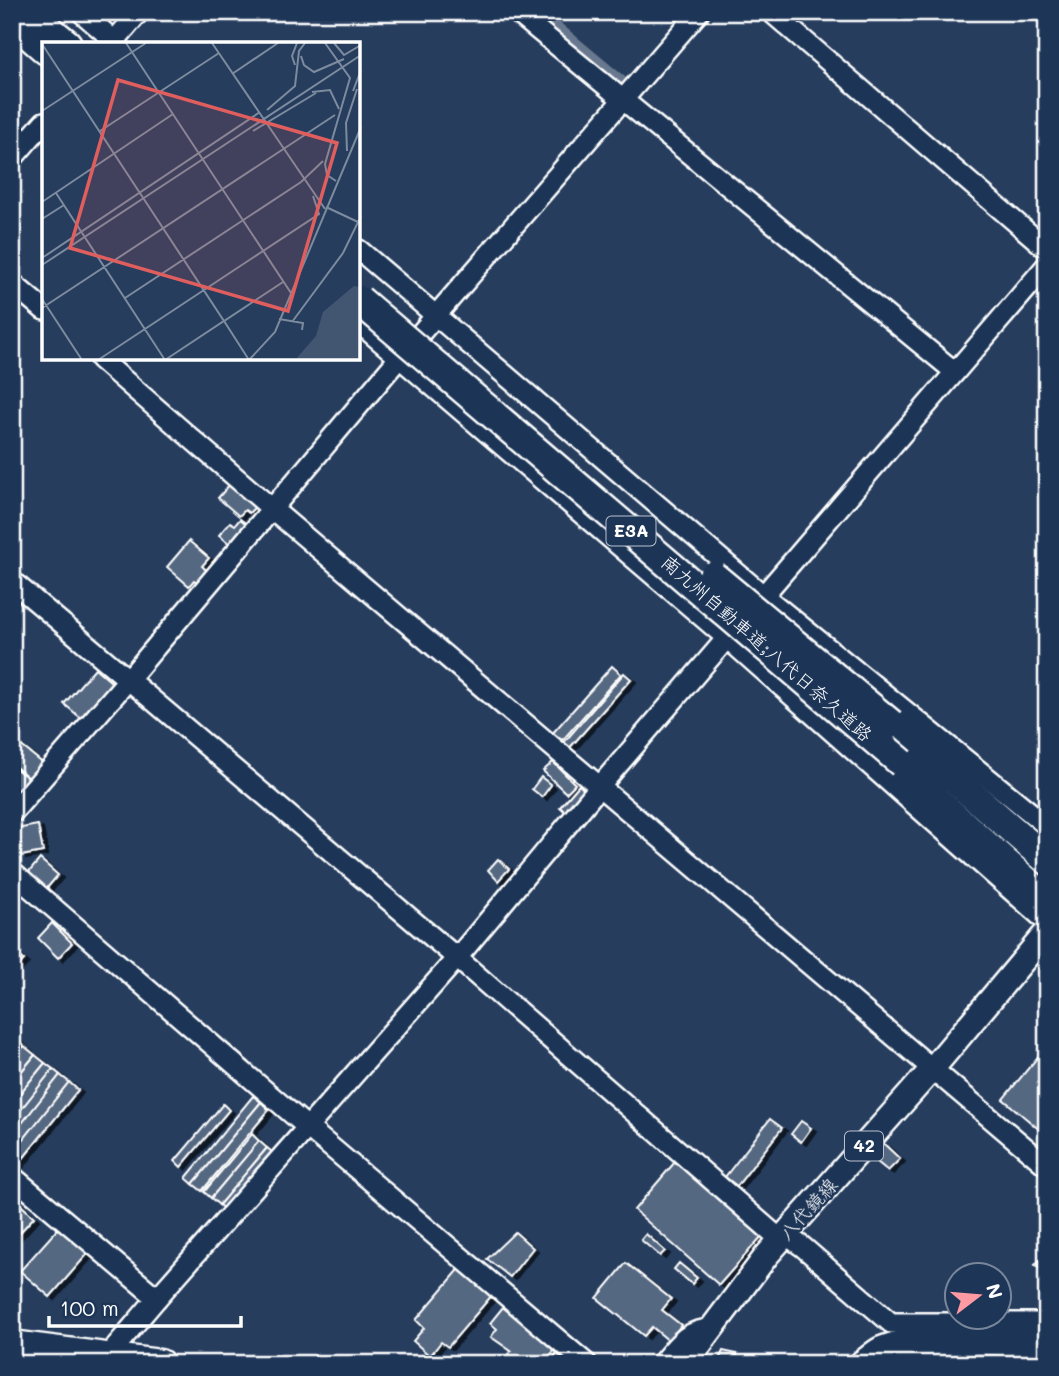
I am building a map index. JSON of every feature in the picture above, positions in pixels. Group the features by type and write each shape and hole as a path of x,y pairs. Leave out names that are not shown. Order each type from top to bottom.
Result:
{"highway":[{"path":"26,12 59,42"},
{"path":"26,12 64,42"},
{"name":"南九州自動車道;八代日奈久道路","path":"360,282 891,724 1047,860"},
{"name":"南九州自動車道;八代日奈久道路","path":"360,301 1047,887"},
{"path":"891,724 945,761 1047,845"},
{"path":"902,763 935,799 1047,900"},
{"path":"864,1364 881,1352 917,1342 1047,1344"},
{"path":"12,1345 160,1364"},
{"path":"912,1364 966,1364"}],"main road":[{"name":"八代鏡線","path":"685,1364 767,1255 933,1068 1047,932"}],"street":[{"path":"81,12 114,42"},
{"path":"116,42 139,12"},
{"path":"516,12 623,101 959,367"},
{"path":"12,813 399,358 699,12"},
{"path":"771,12 1047,249"},
{"path":"12,26 42,52"},
{"path":"12,159 42,124"},
{"path":"360,251 764,596 1047,826"},
{"path":"110,1358 117,1345 157,1297 457,958 600,786 729,639 1047,265"},
{"path":"12,283 42,308"},
{"path":"360,324 729,639 1047,922"},
{"path":"101,360 271,508 1047,1166"},
{"path":"12,581 457,958 774,1234 786,1235 891,1322 1047,1323"},
{"path":"12,872 586,1364"},
{"path":"12,1176 157,1297"},
{"path":"661,1364 684,1337 698,1329 712,1329"}],"building":[{"path":"230,484 256,506 249,513 245,510 239,516 218,498"},
{"path":"240,519 249,526 232,546 219,535 230,522 235,525"},
{"path":"189,541 209,558 202,566 208,572 189,586 167,567"},
{"path":"612,666 621,674 560,743 551,735"},
{"path":"95,668 118,688 87,723 64,704"},
{"path":"624,673 631,679 566,752 560,747"},
{"path":"14,740 45,765 33,781 12,764"},
{"path":"553,762 575,784 566,793 543,771"},
{"path":"12,766 32,781 22,794 12,786"},
{"path":"541,777 551,785 542,797 532,789"},
{"path":"579,785 591,796 571,817 560,807"},
{"path":"38,825 43,852 21,856 16,829"},
{"path":"40,859 58,875 42,894 24,878"},
{"path":"498,859 509,869 498,881 488,870"},
{"path":"52,923 72,943 58,958 38,938"},
{"path":"15,952 24,960 12,972 12,954"},
{"path":"16,1038 24,1046 12,1061 12,1042"},
{"path":"24,1046 35,1055 12,1083 12,1061"},
{"path":"1041,1053 1047,1057 1047,1136 1003,1099"},
{"path":"35,1055 45,1063 12,1103 12,1083"},
{"path":"45,1063 53,1069 12,1121 12,1103"},
{"path":"53,1069 60,1075 12,1136 12,1121"},
{"path":"60,1075 69,1082 12,1154 12,1136"},
{"path":"69,1082 78,1090 13,1171 12,1154"},
{"path":"253,1096 261,1102 193,1184 186,1178"},
{"path":"261,1102 269,1110 202,1191 193,1184"},
{"path":"223,1104 229,1110 181,1167 175,1161"},
{"path":"770,1119 782,1128 737,1186 725,1177"},
{"path":"801,1121 811,1128 801,1142 791,1134"},
{"path":"252,1134 259,1141 211,1198 204,1192"},
{"path":"259,1141 267,1148 219,1205 211,1198"},
{"path":"882,1142 900,1159 888,1171 871,1157"},
{"path":"267,1148 276,1155 227,1212 219,1205"},
{"path":"675,1162 761,1237 719,1285 634,1210"},
{"path":"12,1197 34,1217 15,1238 12,1236"},
{"path":"62,1224 91,1250 50,1297 20,1271"},
{"path":"515,1232 533,1248 510,1277 487,1259"},
{"path":"646,1234 665,1251 660,1256 641,1240"},
{"path":"1047,1253 1047,1274 1035,1265"},
{"path":"626,1263 671,1299 662,1310 681,1325 669,1341 652,1327 644,1336 597,1298"},
{"path":"679,1263 697,1278 692,1284 674,1269"},
{"path":"463,1265 493,1294 448,1347 441,1342 430,1356 413,1341 424,1328 416,1320"},
{"path":"503,1307 556,1349 542,1364 516,1364 507,1357 511,1351 491,1337 497,1329 490,1323"},
{"path":"562,1347 583,1364 549,1363"},
{"path":"723,1351 737,1354 735,1364 717,1364"}],"waterway":[{"path":"536,12 626,87"}]}
